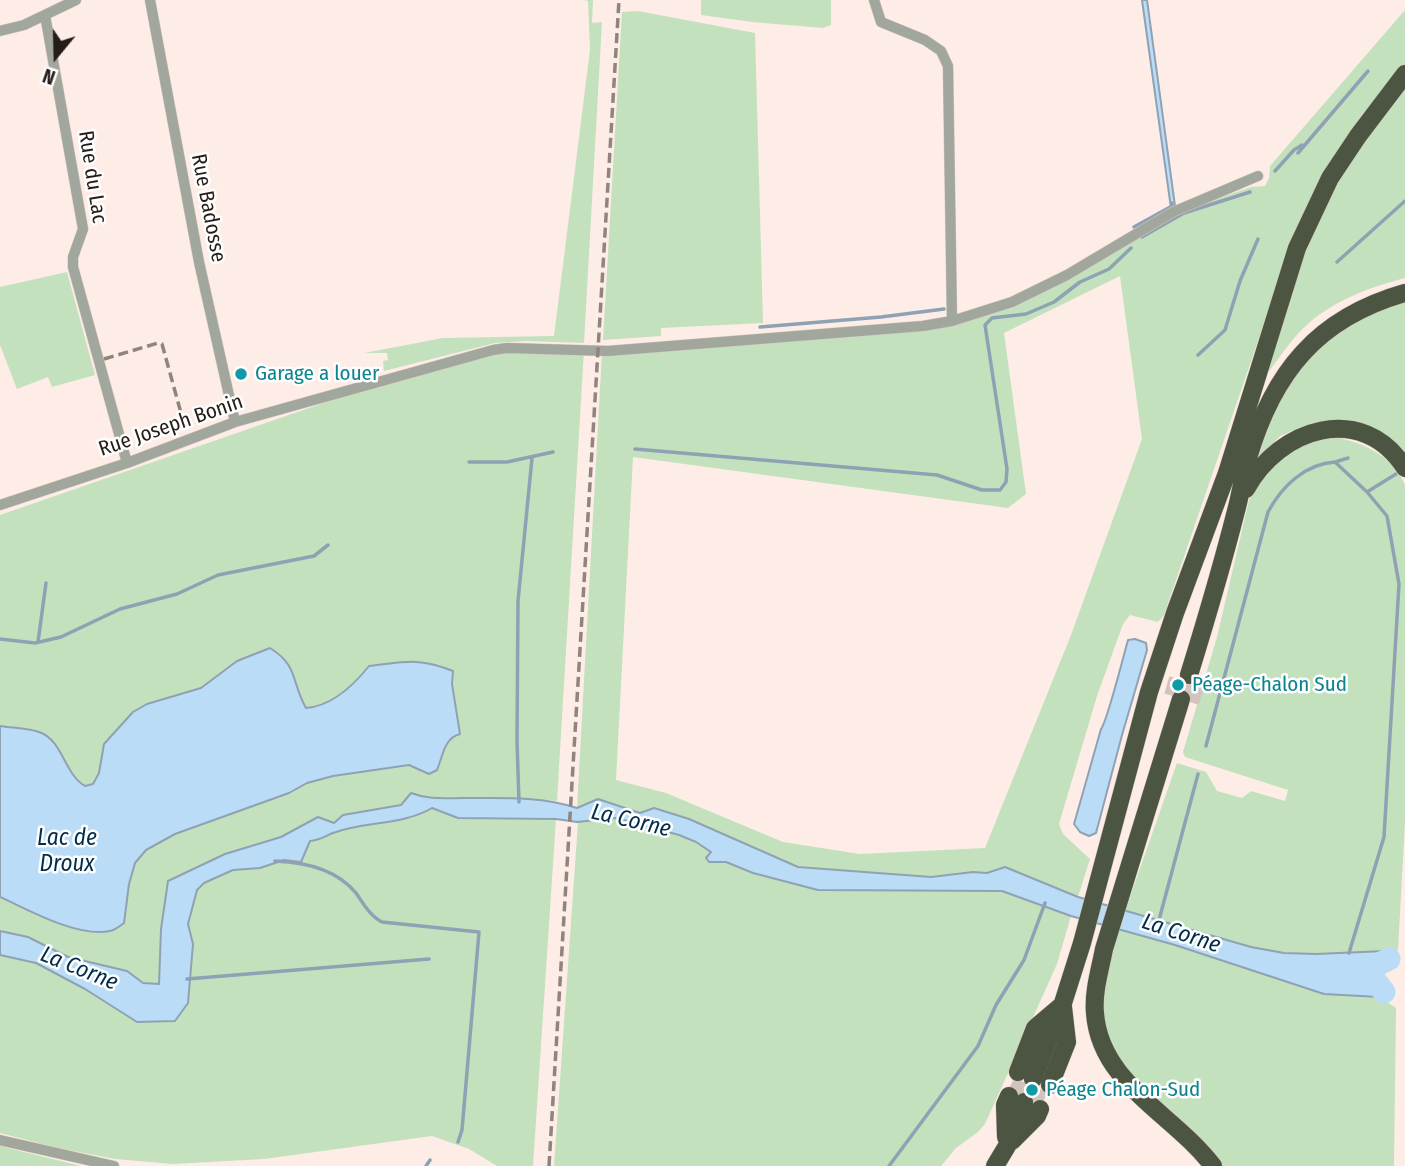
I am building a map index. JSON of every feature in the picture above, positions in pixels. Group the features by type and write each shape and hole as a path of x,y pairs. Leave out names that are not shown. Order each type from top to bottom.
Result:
{"highway":[{"path":"1033,1079 1063,1003 1082,943 1149,692 1174,613 1227,473 1297,248 1309,219 1342,158 1405,75"},
{"path":"1227,473 1275,377 1300,342 1341,311 1405,284"},
{"path":"1189,675 1237,508 1248,457 1280,383 1300,355 1321,334 1344,319 1405,293"},
{"path":"1237,508 1248,484 1270,456 1288,442 1315,431 1343,430 1369,437 1393,454 1405,468"},
{"path":"1181,699 1104,949 1095,1013 1106,1055 1127,1083 1213,1166"},
{"path":"995,1166 1007,1146 1024,1102"}],"street":[{"path":"0,31 24,25 76,0"},
{"name":"Rue Badosse","path":"150,0 199,262 235,422"},
{"path":"874,0 881,22 925,40 941,51 948,66 952,321"},
{"name":"Rue du Lac","path":"45,15 83,229 73,257 73,267 127,463"},
{"name":"Rue Joseph Bonin","path":"0,505 127,463 235,422 508,348 608,351 909,327 952,321 1012,302 1067,275 1173,212 1258,176"},
{"path":"0,1140 114,1166"}],"green space":[{"path":"584,0 593,0 592,23 602,22 584,343 495,343 384,371 383,361 388,360 387,353 364,353 443,338 554,336 590,50 588,1"},
{"path":"701,0 831,0 831,25 823,28 701,15"},
{"path":"1405,10 1405,64 1345,146 1294,236 1164,615 1158,622 1130,615 1123,624 1097,696 1059,824 1063,834 1090,859 1078,897 1005,867 987,873 931,877 798,867 689,819 654,808 641,813 607,801 577,808 602,352 922,328 1005,309 1187,209 1251,187 1265,186 1270,166","holes":["1120,276 1142,439 1071,635 985,848 860,854 783,842 666,793 616,780 633,457 1008,508 1026,494 1004,333"]},
{"path":"638,11 755,33 763,323 661,328 661,336 603,340 622,12"},
{"path":"1405,83 1405,278 1359,293 1326,310 1302,329 1267,374 1263,373 1305,240 1324,199"},
{"path":"67,272 95,375 52,387 48,377 17,389 0,345 0,287"},
{"path":"1405,301 1405,454 1384,437 1338,422 1306,425 1280,436 1257,460 1252,458 1275,404 1318,342 1372,311"},
{"path":"584,350 557,801 521,798 428,799 411,793 401,805 343,815 334,823 318,817 281,837 225,854 168,881 161,929 159,984 143,983 127,971 68,957 28,937 0,931 0,515 387,381 506,351"},
{"path":"1333,437 1366,446 1384,458 1405,485 1405,822 1398,950 1343,954 1287,953 1235,943 1125,911 1177,763 1206,772 1217,791 1242,798 1251,791 1285,801 1288,790 1185,757 1183,752 1217,637 1250,496 1262,474 1308,438"},
{"path":"432,808 458,818 556,819 533,1166 497,1166 469,1149 432,1136 264,1159 173,1164 115,1159 0,1133 0,955 36,963 85,989 136,1022 193,944 188,924 197,890 204,883 233,870 260,868 284,860 301,862 310,841 348,829 409,817"},
{"path":"616,818 665,831 700,845 711,852 706,858 709,862 726,862 753,873 818,890 1002,891 1071,916 1057,964 985,1124 956,1148 941,1166 554,1166 578,822"},
{"path":"1119,929 1324,994 1380,997 1396,1008 1394,1166 1222,1166 1208,1145 1130,1076 1116,1059 1106,1031 1101,998 1110,955"},
{"path":"0,1146 81,1166 0,1166"}],"water":[{"path":"1142,0 1147,0 1175,206 1171,208"},
{"path":"1135,639 1146,643 1147,650 1096,833 1089,836 1080,832 1074,824 1128,640"},
{"name":"Lac de Droux","path":"270,648 286,661 306,708 325,703 341,694 369,666 421,662 453,671 452,684 460,734 450,739 437,770 429,774 409,765 333,776 307,783 289,793 175,834 146,850 135,863 129,884 124,923 112,930 97,932 69,927 0,897 0,726 39,732 47,736 59,749 78,781 85,786 93,784 99,773 104,744 133,712 147,704 201,688 237,661"},
{"path":"411,793 437,798 535,800 577,808 598,799 640,813 654,808 689,819 798,867 931,877 987,873 1005,867 1078,897 1251,947 1284,953 1316,954 1385,951 1380,997 1324,994 1175,945 1071,916 1002,891 818,890 753,873 726,862 709,862 706,858 711,852 696,842 616,818 577,822 556,819 458,818 432,808 409,817 348,829 310,841 301,862 284,860 260,868 233,870 204,883 197,890 188,924 193,944 188,1003 175,1021 137,1022 85,989 36,963 0,955 0,931 28,937 68,957 127,971 143,983 159,984 161,929 168,881 225,854 281,837 318,817 334,823 343,815 401,805"}],"waterway":[{"path":"1298,153 1368,71"},
{"path":"1275,171 1302,145"},
{"path":"1142,237 1184,213 1250,192"},
{"path":"1337,262 1405,201"},
{"path":"1134,227 1172,206 1172,203"},
{"path":"1198,355 1225,330 1240,281 1258,239"},
{"path":"635,449 937,475 982,490 1000,490 1006,482 1007,469 985,325 992,318 1026,314 1054,302 1080,282 1109,269 1131,248"},
{"path":"760,327 944,309"},
{"path":"469,462 507,462 553,452"},
{"path":"519,802 518,601 532,458"},
{"path":"1348,458 1335,462 1367,492 1396,474"},
{"path":"1206,746 1268,512 1287,485 1304,472 1335,462"},
{"path":"1349,953 1384,837 1399,584 1387,516 1367,492"},
{"path":"0,639 35,643 61,637 120,609 177,594 218,575 314,556 328,545"},
{"path":"38,642 46,583"},
{"path":"1159,920 1198,774"},
{"path":"275,861 309,865 339,878 356,893 370,913 382,922 479,932 462,1130 458,1142"},
{"path":"889,1166 978,1046 996,1005 1024,960 1045,903"},
{"path":"187,979 429,959"},
{"name":"La Corne","path":"1367,970 1389,959"},
{"path":"1367,970 1384,992"},
{"path":"426,1166 430,1160"}],"tunnel":[{"path":"1173,696 1180,672"},
{"path":"1190,702 1198,678"},
{"path":"1015,1098 1025,1075"},
{"path":"1032,1105 1042,1082"}],"railway":[{"path":"549,1166 619,0"},
{"path":"104,359 162,344 181,413"}],"place":[{"name":"Garage a louer","path":"241,374"},
{"name":"Péage-Chalon Sud","path":"1178,685"},
{"name":"Péage Chalon-Sud","path":"1032,1090"}]}
